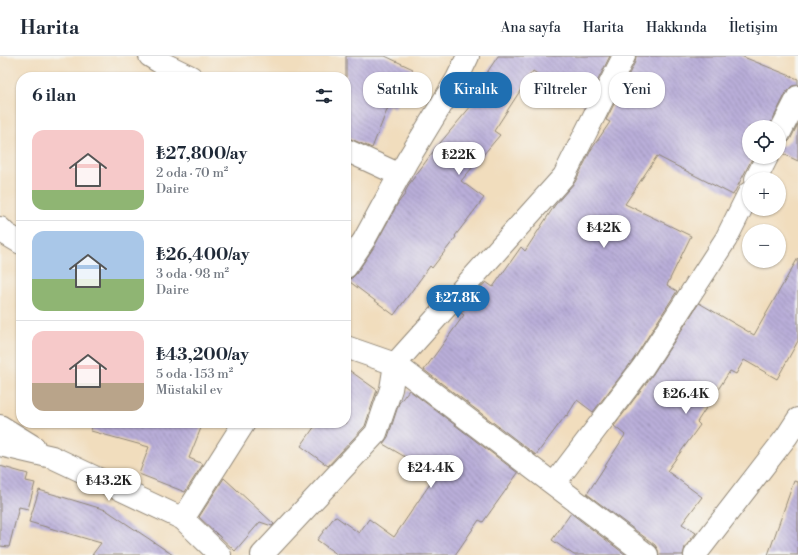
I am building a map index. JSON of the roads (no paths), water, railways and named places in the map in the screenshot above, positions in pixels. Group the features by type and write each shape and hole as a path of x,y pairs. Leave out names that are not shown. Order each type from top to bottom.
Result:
{"street":[{"path":"351,260 364,240 400,174 457,79 468,56"},
{"path":"262,555 376,434 391,389 395,364 564,176 624,56"},
{"path":"155,62 179,72"},
{"path":"786,120 798,97"},
{"path":"351,152 400,174"},
{"path":"554,484 642,367 726,239 742,207"},
{"path":"351,349 395,364 647,555"},
{"path":"695,555 787,436 798,419"},
{"path":"0,426 52,457 183,519 220,555"},
{"path":"183,519 241,428"},
{"path":"0,445 52,457"}]}
